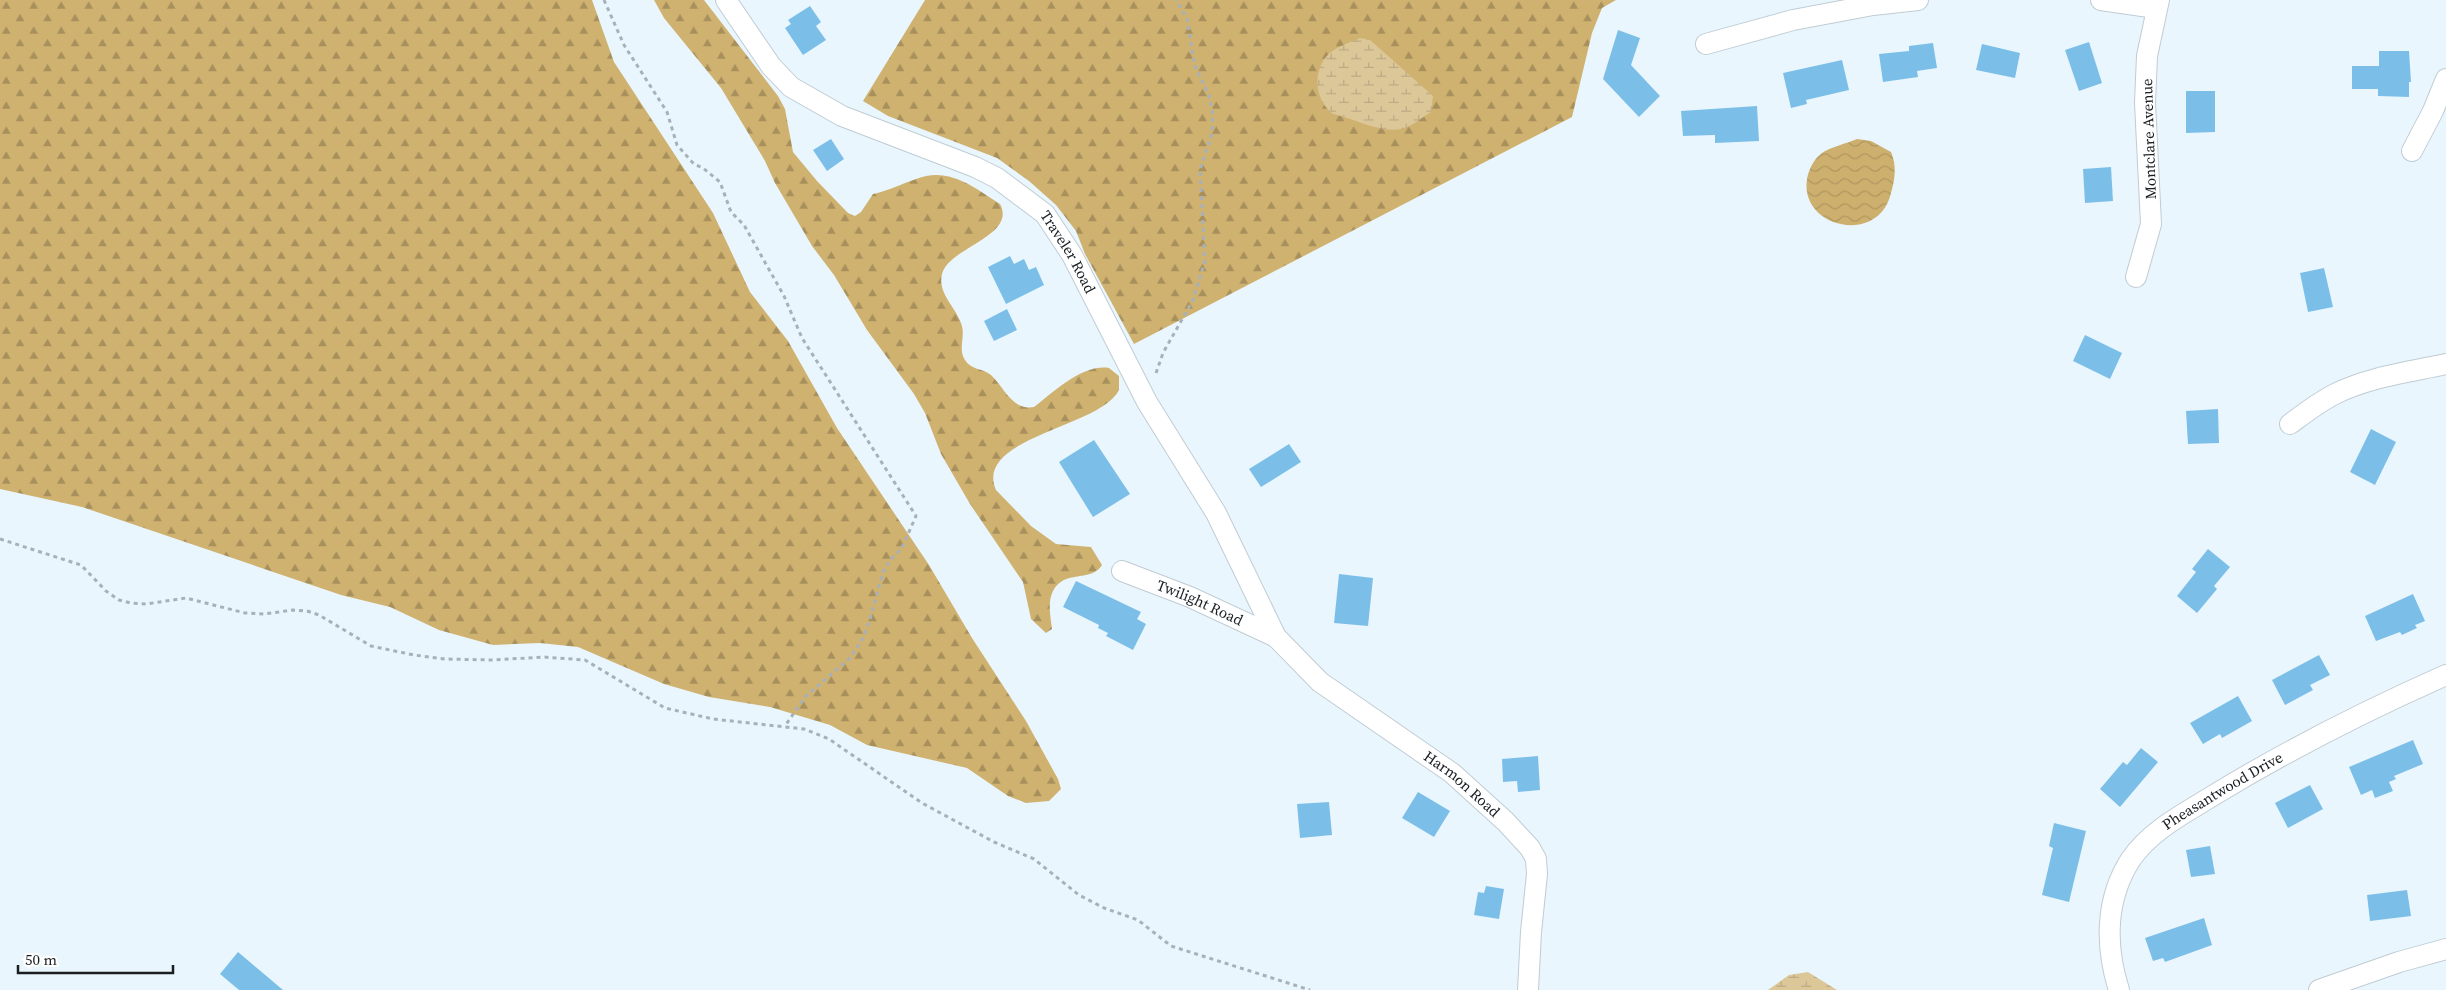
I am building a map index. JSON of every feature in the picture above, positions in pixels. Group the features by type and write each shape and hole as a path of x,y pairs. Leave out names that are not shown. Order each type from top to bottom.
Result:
{"street":[{"name":"Traveler Road","path":"726,0 772,66 791,87 842,116 975,167 997,178 1045,214 1072,255 1147,402 1216,513 1276,637"},
{"path":"1706,44 1794,20 1873,5 1918,0"},
{"path":"2101,0 2158,4"},
{"name":"Montclare Avenue","path":"2136,277 2151,224 2145,103 2147,56 2158,4"},
{"path":"2412,151 2433,111 2446,79"},
{"path":"2290,424 2315,406 2345,390 2367,382 2446,364"},
{"name":"Twilight Road","path":"1122,570 1190,597 1276,637"},
{"name":"Harmon Road","path":"1276,637 1320,682 1452,773 1506,822 1530,848 1536,858 1538,874 1531,932 1528,990"},
{"name":"Pheasantwood Drive","path":"2119,990 2109,950 2108,928 2111,909 2124,872 2146,841 2174,819 2242,778 2329,731 2446,675"},
{"path":"2320,990 2399,962 2446,949"}],"path":[{"path":"604,0 624,45 667,112 677,145 694,164 703,168 720,182 731,212 744,224 784,296 802,338 916,516 902,548 890,560 883,572 870,623 862,640 850,658 805,697 785,726"},
{"path":"1147,402 1163,353 1193,300 1205,261 1200,170 1212,133 1213,115 1209,96 1194,63 1187,18 1176,0"},
{"path":"0,538 81,566 106,591 119,600 131,603 146,604 186,598 245,613 264,614 294,610 307,611 318,615 370,646 414,656 494,660 543,657 584,660 665,708 713,719 804,729 829,739 922,803 994,842 1034,859 1079,895 1104,908 1138,920 1171,946 1310,990"}],"green space":[{"path":"0,0 592,0 614,62 713,213 750,292 788,341 837,428 929,565 972,638 1026,721 1058,779 1061,789 1049,801 1026,803 1008,796 967,768 867,745 830,725 770,707 709,697 664,684 578,647 540,643 493,645 439,630 390,607 341,595 82,507 0,489"},
{"path":"654,0 704,0 778,96 785,109 793,152 817,181 848,213 855,216 861,212 873,194 916,179 939,175 960,180 1000,204 1003,215 999,225 980,241 956,256 947,265 942,274 941,281 942,288 962,326 962,352 965,360 970,366 991,375 1014,402 1020,406 1034,407 1069,380 1089,370 1109,368 1119,376 1119,390 1107,403 1089,414 1020,445 1003,457 994,472 996,490 1031,526 1056,544 1091,547 1102,565 1097,571 1090,574 1066,579 1059,583 1053,591 1050,602 1052,629 1046,633 1031,619 1023,582 970,504 941,454 925,413 914,394 867,330 834,275 812,246 775,183 765,161 721,88 664,18"},
{"path":"925,0 1616,0 1602,8 1592,33 1572,117 1134,344 1085,254 1076,231 1056,205 1029,181 997,158 888,116 863,101"},
{"path":"1360,38 1370,40 1433,96 1431,112 1409,126 1392,130 1375,127 1333,114 1327,109 1318,87 1319,72 1322,64 1333,51"},
{"path":"1808,972 1837,990 1768,990 1789,975"}],"water":[{"path":"1857,139 1871,141 1891,152 1895,167 1894,183 1884,210 1872,220 1857,225 1842,224 1827,219 1815,209 1808,196 1807,179 1812,165 1822,153"}],"building":[{"path":"810,6 821,22 816,26 826,40 803,55 785,28 791,24 788,20"},
{"path":"1618,30 1640,38 1631,65 1660,96 1639,117 1603,79"},
{"path":"2089,42 2102,83 2079,91 2065,50"},
{"path":"1933,43 1937,68 1917,71 1918,77 1883,82 1879,54 1909,51 1909,46"},
{"path":"1982,44 2020,53 2015,78 1976,70"},
{"path":"2379,51 2409,51 2411,82 2409,82 2409,97 2378,96 2378,89 2352,89 2352,66 2379,66"},
{"path":"1842,60 1849,90 1806,100 1807,104 1791,108 1783,73"},
{"path":"2186,91 2215,91 2215,132 2186,133"},
{"path":"1757,106 1759,141 1715,143 1715,135 1683,136 1681,111"},
{"path":"831,139 844,159 827,171 813,150"},
{"path":"2111,167 2113,201 2085,203 2083,169"},
{"path":"1010,256 1014,264 1024,259 1029,270 1036,267 1044,285 1006,304 988,267"},
{"path":"2324,268 2333,307 2308,312 2300,273"},
{"path":"1007,309 1017,330 994,341 984,321"},
{"path":"2085,335 2122,353 2110,379 2073,361"},
{"path":"2218,409 2219,443 2188,444 2186,411"},
{"path":"2371,429 2396,442 2375,485 2350,472"},
{"path":"1094,440 1130,494 1093,517 1059,462"},
{"path":"1289,444 1301,462 1261,487 1249,469"},
{"path":"2208,549 2230,567 2214,586 2217,589 2197,613 2177,596 2196,572 2192,569"},
{"path":"1339,574 1373,578 1368,626 1334,623"},
{"path":"1076,581 1141,612 1137,619 1146,624 1133,650 1106,636 1108,633 1098,628 1099,625 1063,607"},
{"path":"2413,594 2425,621 2415,625 2417,628 2402,635 2400,632 2376,641 2365,616"},
{"path":"2319,655 2330,675 2310,685 2313,690 2285,705 2272,680"},
{"path":"2238,696 2252,721 2222,738 2220,734 2203,744 2190,723"},
{"path":"2413,740 2423,764 2394,776 2396,779 2389,782 2393,791 2375,798 2372,790 2361,795 2349,767"},
{"path":"2141,748 2158,762 2120,807 2100,789 2123,762 2127,765"},
{"path":"1538,756 1540,790 1518,792 1517,781 1503,782 1502,759"},
{"path":"2310,785 2323,809 2288,828 2275,803"},
{"path":"1418,792 1450,811 1434,837 1402,818"},
{"path":"1329,802 1332,835 1300,838 1297,804"},
{"path":"2054,823 2086,831 2069,902 2042,895 2053,848 2049,846"},
{"path":"2210,846 2215,874 2191,877 2186,850"},
{"path":"1486,886 1504,889 1499,919 1474,915 1478,892 1484,893"},
{"path":"2407,890 2411,916 2370,921 2367,895"},
{"path":"2204,918 2212,945 2165,962 2163,958 2153,961 2145,938"},
{"path":"238,952 283,990 239,990 220,974"}]}
